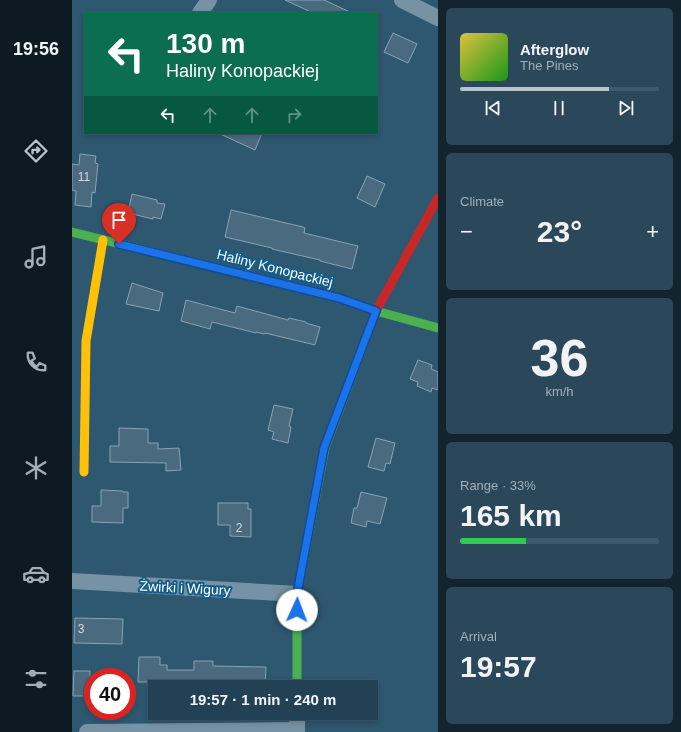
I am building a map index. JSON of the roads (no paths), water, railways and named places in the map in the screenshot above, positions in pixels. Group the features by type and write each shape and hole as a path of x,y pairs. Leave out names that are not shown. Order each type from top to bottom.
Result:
{"street":[{"path":"201,12 209,0"},
{"path":"402,0 438,18"},
{"path":"297,680 297,594 324,448 376,311 438,198"},
{"name":"Haliny Konopackiej","path":"72,232 339,298 376,311 438,328"},
{"path":"84,472 86,341 103,240"},
{"name":"Żwirki i Wigury","path":"72,581 297,594"},
{"path":"87,732 297,731 297,720"}]}
